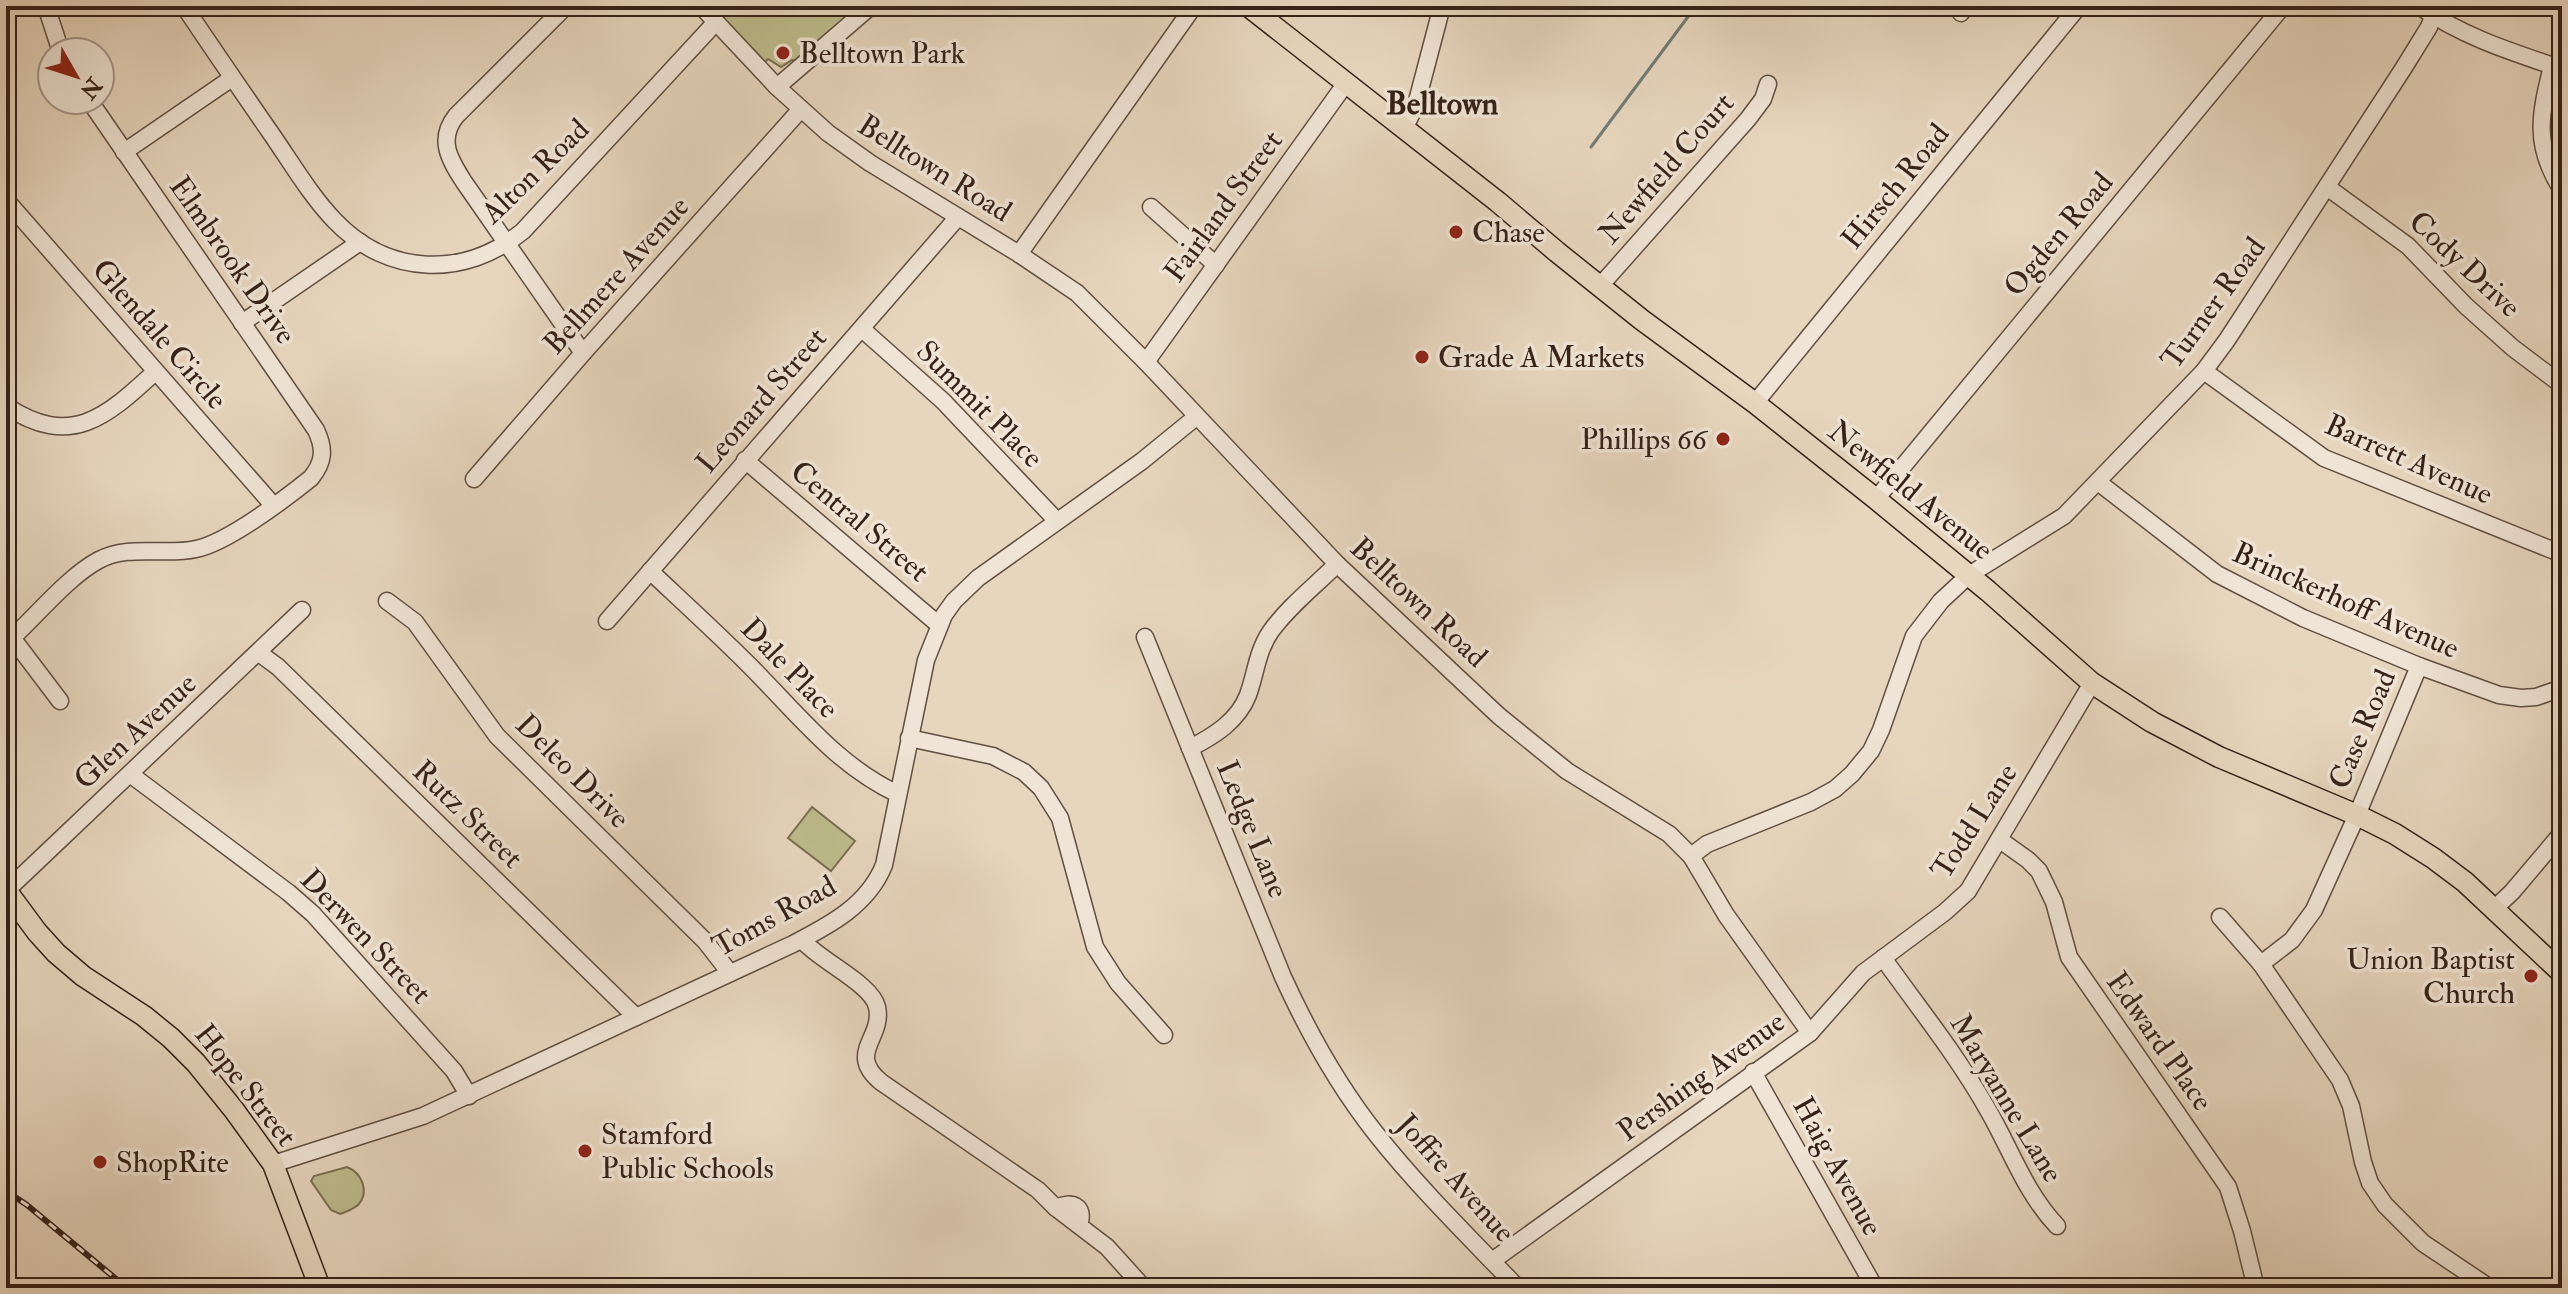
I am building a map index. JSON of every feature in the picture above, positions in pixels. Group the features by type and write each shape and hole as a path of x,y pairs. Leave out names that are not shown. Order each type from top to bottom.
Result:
{"main road":[{"name":"Newfield Avenue","path":"1248,6 1600,286 1876,499 1969,575 2092,683 2152,722 2219,757 2395,834 2433,858 2495,908 2562,973"},
{"name":"Hope Street","path":"6,891 37,932 64,960 151,1022 185,1051 234,1110 273,1164 320,1288"}],"street":[{"path":"46,6 56,36"},
{"name":"Alton Road","path":"184,6 322,205 344,229 360,242 385,255 436,267 472,258 507,243 531,223 715,23"},
{"path":"566,6 456,116 447,131 446,148 456,169 583,353"},
{"name":"Belltown Road","path":"701,6 777,87 870,163 1077,293 1337,564 1533,747 1669,834 1691,856"},
{"path":"777,87 871,6"},
{"path":"1019,254 1194,6"},
{"path":"1404,129 1416,105 1442,6"},
{"name":"Hirsch Road","path":"1755,403 2079,6"},
{"name":"Ogden Road","path":"1876,499 2283,6"},
{"path":"2429,9 2489,45 2557,68 2541,118 2541,136 2547,161 2562,190"},
{"name":"Turner Road","path":"1969,575 2064,516 2204,371 2422,38 2429,9"},
{"path":"124,152 232,78"},
{"name":"Fairland Street","path":"1146,362 1346,83"},
{"name":"Newfield Court","path":"1600,286 1748,119 1763,99 1768,84"},
{"name":"Bellmere Avenue","path":"474,479 801,109"},
{"name":"Elmbrook Drive","path":"100,116 321,441 323,454 317,470 311,478 273,505"},
{"name":"Cody Drive","path":"2327,187 2408,246 2466,306 2513,348 2562,385"},
{"name":"Glendale Circle","path":"6,200 273,505"},
{"path":"1151,207 1216,265"},
{"name":"Leonard Street","path":"607,621 958,217"},
{"path":"242,323 360,242"},
{"name":"Summit Place","path":"862,329 943,401 1057,521"},
{"name":"Barrett Avenue","path":"2204,371 2324,458 2562,554"},
{"path":"6,406 42,425 69,428 111,411 155,372"},
{"name":"Toms Road","path":"273,1164 380,1131 469,1096 802,940 853,908 874,886 887,855 926,660 939,625 964,590 1142,461 1196,417"},
{"name":"Central Street","path":"745,460 939,625"},
{"name":"Brinckerhoff Avenue","path":"2098,482 2195,559 2242,588 2303,618 2499,695 2521,698 2556,691"},
{"path":"60,701 9,634 97,561 122,552 179,552 210,546 273,505"},
{"name":"Ledge Lane","path":"1337,564 1273,628 1259,654 1248,694 1233,719 1216,735 1190,748 1306,1029 1355,1103"},
{"name":"Dale Place","path":"650,571 703,619 841,760 898,794"},
{"path":"1691,856 1707,844 1824,796 1852,774 1871,751 1881,730 1914,636 1941,601 1969,575"},
{"name":"Deleo Drive","path":"387,601 415,622 497,736 705,941 730,973"},
{"name":"Glen Avenue","path":"6,891 302,610"},
{"path":"1145,637 1190,748"},
{"name":"Rutz Street","path":"259,653 278,667 636,1017"},
{"name":"Case Road","path":"2261,964 2292,940 2305,924 2357,815 2419,666"},
{"name":"Todd Lane","path":"1810,1033 1863,973 1968,891 2092,683"},
{"path":"909,738 993,756 1024,772 1041,788 1060,818 1095,947 1118,983 1164,1035"},
{"name":"Derwen Street","path":"130,774 313,914 454,1071 469,1096"},
{"path":"2495,908 2562,833"},
{"name":"Edward Place","path":"2000,840 2039,871 2054,902 2069,957 2228,1187 2256,1288"},
{"name":"Pershing Avenue","path":"1492,1261 1810,1033 1726,915 1691,856"},
{"path":"2220,917 2261,964 2340,1080 2351,1106 2370,1183 2385,1205 2423,1243 2490,1288"},
{"path":"802,940 815,954 873,995 878,1011 865,1058 870,1072 1038,1190 1056,1208 1107,1247 1144,1288"},
{"name":"Maryanne Lane","path":"1883,958 1969,1080 1989,1111 2039,1206 2057,1226"},
{"name":"Haig Avenue","path":"1753,1072 1875,1288"},
{"name":"Joffre Avenue","path":"1355,1103 1377,1135 1518,1288"}],"shaded area":[{"path":"710,6 861,6 794,61 781,67 768,59 765,62"},
{"path":"812,807 855,841 831,871 788,838"},
{"path":"347,1167 357,1174 364,1189 358,1205 340,1214 331,1210 311,1181 314,1176"}],"waterway":[{"path":"1591,147 1696,6"}],"railway":[{"path":"6,1191 127,1288"}],"place":[{"name":"Belltown Park","path":"783,53"},
{"name":"Chase","path":"1456,232"},
{"name":"Grade A Markets","path":"1422,357"},
{"name":"Phillips 66","path":"1723,439"},
{"name":"Union Baptist Church","path":"2531,976"},
{"name":"Stamford Public Schools","path":"585,1151"},
{"name":"ShopRite","path":"100,1162"}],"district":[{"name":"Belltown","path":"1442,103"}]}
